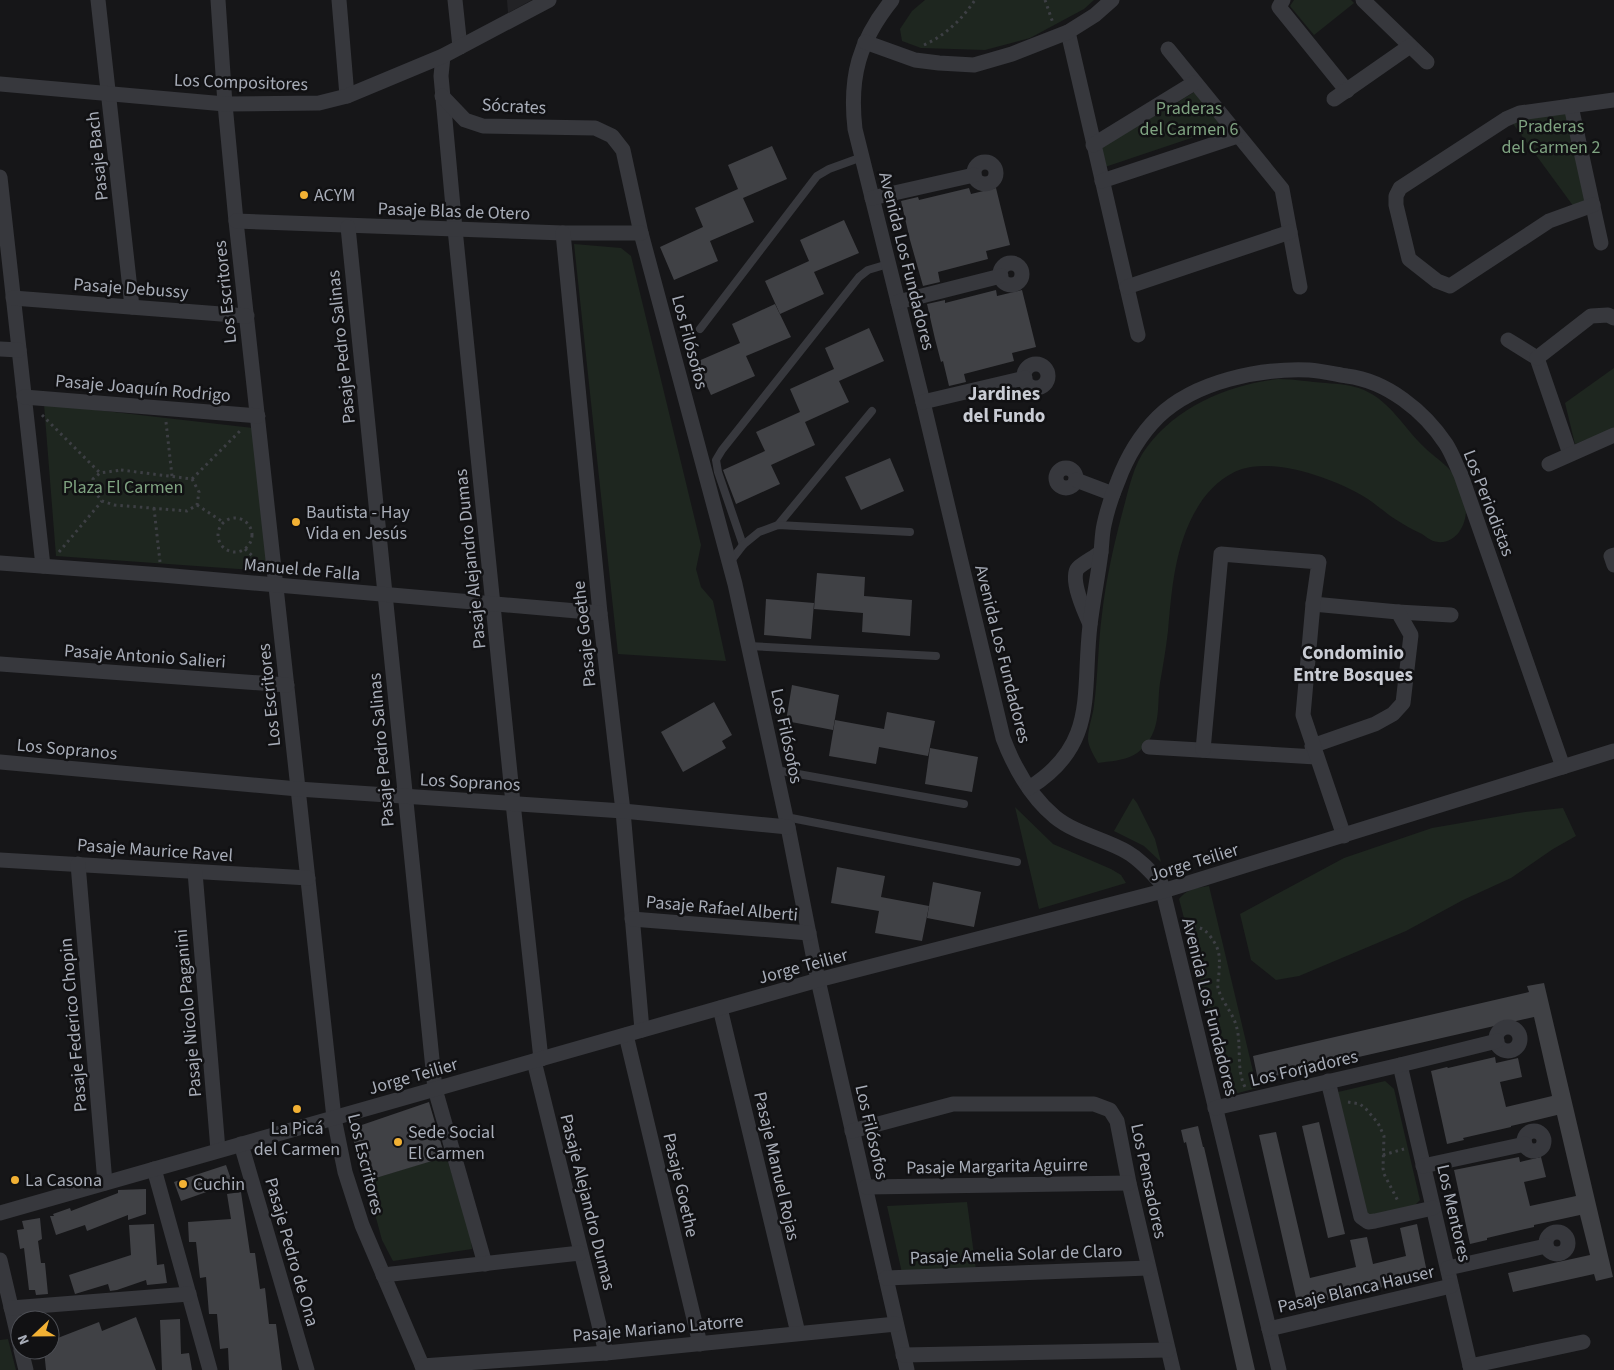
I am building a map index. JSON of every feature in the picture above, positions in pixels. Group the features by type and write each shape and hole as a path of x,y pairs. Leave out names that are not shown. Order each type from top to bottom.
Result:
{"street":[{"name":"Pasaje Bach","path":"98,0 132,307"},
{"name":"Los Escritores","path":"218,0 236,221 334,1118 353,1199 372,1250 423,1368"},
{"path":"339,0 346,96"},
{"path":"455,0 460,47"},
{"name":"Los Compositores","path":"0,84 225,104 319,103 346,96 443,56 548,0"},
{"name":"Avenida Los Fundadores","path":"892,0 873,27 855,73 852,98 855,129 923,402 1003,738 1010,757 1029,788 1056,818 1079,832 1128,852 1146,866 1161,884 1279,1370"},
{"path":"866,42 915,60 974,65 1012,54 1063,34 1095,15 1112,0"},
{"path":"1284,0 1278,7 1347,91"},
{"path":"1363,0 1427,62"},
{"path":"1063,34 1102,181 1138,335"},
{"path":"1334,100 1410,46"},
{"path":"1168,50 1282,189 1300,287"},
{"name":"Pasaje Alejandro Dumas","path":"443,56 442,96 454,229 494,604 538,1060 580,1253 606,1353"},
{"path":"1093,145 1194,83"},
{"name":"Sócrates","path":"442,96 465,120 482,126 595,128"},
{"path":"1593,205 1549,221 1450,286 1437,281 1409,259 1396,205 1396,196 1400,188 1506,119 1520,113 1614,100"},
{"path":"1571,106 1601,243"},
{"name":"Los Filósofos","path":"595,128 612,136 623,150 641,233 730,562 787,822 818,980 907,1370"},
{"path":"1102,181 1238,136"},
{"path":"872,198 974,175"},
{"path":"0,177 43,566"},
{"name":"Pasaje Blas de Otero","path":"236,221 563,233 641,233"},
{"name":"Pasaje Pedro Salinas","path":"348,226 404,797 435,1089 485,1264"},
{"path":"1126,286 1290,232"},
{"name":"Pasaje Goethe","path":"563,233 600,614 623,811 642,1030"},
{"path":"898,302 1001,276"},
{"name":"Pasaje Debussy","path":"14,298 246,316"},
{"path":"1537,358 1591,316 1608,315 1614,318"},
{"path":"1508,340 1537,358 1570,454"},
{"path":"0,349 19,350"},
{"name":"Los Periodistas","path":"1029,788 1056,768 1070,751 1081,726 1086,691 1090,626 1104,524 1126,461 1143,434 1160,416 1185,398 1214,384 1244,375 1310,370 1352,376 1386,388 1409,404 1431,425 1446,445 1461,475 1563,767"},
{"path":"923,402 1024,378"},
{"name":"Pasaje Joaquín Rodrigo","path":"24,397 258,416"},
{"path":"1549,464 1614,435"},
{"path":"1076,480 1113,494"},
{"name":"Los Periodistas","path":"1090,626 1076,585 1076,573 1078,568 1101,552"},
{"path":"1202,750 1221,554 1318,562 1303,716 1344,836"},
{"path":"1614,555 1611,556 1614,565"},
{"name":"Manuel de Falla","path":"0,562 600,614"},
{"path":"1313,604 1451,615"},
{"path":"1150,747 1314,752 1375,724 1393,714 1403,703 1411,635 1398,612"},
{"name":"Pasaje Antonio Salieri","path":"0,664 287,685"},
{"name":"Jorge Teilier","path":"0,1213 818,980 1163,891 1614,751"},
{"name":"Los Sopranos","path":"0,762 298,789 787,822"},
{"name":"Pasaje Maurice Ravel","path":"0,860 308,878"},
{"name":"Pasaje Federico Chopin","path":"78,864 105,1183"},
{"name":"Pasaje Nicolo Paganini","path":"195,872 218,1150"},
{"name":"Pasaje Rafael Alberti","path":"632,919 809,933"},
{"name":"Pasaje Manuel Rojas","path":"720,1008 798,1333"},
{"name":"Pasaje Goethe","path":"626,1034 700,1344"},
{"name":"Los Forjadores","path":"1215,1108 1497,1041"},
{"name":"Los Mentores","path":"1400,1065 1470,1368"},
{"path":"1328,1081 1361,1217 1368,1222 1433,1208"},
{"name":"Los Pensadores","path":"852,1131 953,1104 1094,1104 1110,1110 1118,1121 1129,1182 1173,1370"},
{"name":"Pasaje Pedro de Ona","path":"241,1144 307,1370"},
{"path":"1424,1166 1525,1144"},
{"path":"154,1169 210,1370"},
{"name":"Pasaje Margarita Aguirre","path":"866,1187 1129,1182"},
{"name":"Pasaje Blanca Hauser","path":"1448,1268 1546,1246"},
{"path":"383,1274 580,1253"},
{"path":"0,1260 11,1308 189,1294"},
{"name":"Pasaje Amelia Solar de Claro","path":"886,1278 1148,1268"},
{"name":"Pasaje Blanca Hauser","path":"1269,1329 1451,1286"},
{"name":"Pasaje Mariano Latorre","path":"423,1368 606,1353 896,1324"},
{"path":"1470,1368 1583,1342"},
{"path":"903,1354 1168,1350"}],"lane":[{"path":"700,329 817,176 829,169 862,158"},
{"path":"743,546 718,472 716,460 859,277 868,270 888,264"},
{"path":"778,525 872,411"},
{"path":"730,562 743,546 759,532 778,525 910,532"},
{"path":"748,646 936,656"},
{"path":"776,770 964,804"},
{"path":"787,822 1017,862"}],"path":[{"path":"922,46 958,22 976,0"},
{"path":"1045,0 1063,34"},
{"path":"24,397 100,473"},
{"path":"164,408 172,476"},
{"path":"192,479 244,427 258,416"},
{"path":"192,479 122,470 100,473 93,479 94,491 102,501 114,505 187,511 197,505"},
{"path":"192,479 198,492 197,505"},
{"path":"43,566 56,556 102,501"},
{"path":"197,505 223,522"},
{"path":"154,508 162,575"},
{"path":"234,518 244,520 249,524 252,529 252,540 245,549 234,552 224,548 218,538 223,522 234,518"},
{"path":"1172,932 1196,926 1207,932 1218,946 1220,960 1218,985 1229,1012 1235,1021 1243,1083 1250,1099"},
{"path":"1340,1101 1360,1104 1370,1112 1378,1124 1384,1136 1384,1174 1400,1204"},
{"path":"1383,1155 1408,1148"}],"shaded area":[{"path":"507,0 532,0 508,13"}],"green space":[{"path":"925,0 1094,0 1084,9 1030,38 985,50 921,48 902,41 900,29 912,11"},
{"path":"1294,0 1351,0 1354,3 1314,35 1290,6"},
{"name":"Praderas del Carmen 6","path":"1196,91 1224,127 1105,167 1101,148"},
{"name":"Praderas del Carmen 2","path":"1568,110 1588,203 1574,207 1511,121"},
{"path":"574,244 621,248 631,256 701,545 696,569 701,587 713,601 726,661 618,654"},
{"path":"1614,368 1614,429 1575,444 1565,403"},
{"path":"1278,379 1341,384 1364,390 1382,401 1417,440 1452,473 1466,506 1464,523 1452,539 1440,542 1433,541 1398,521 1363,496 1321,477 1288,468 1256,466 1242,469 1223,479 1207,493 1199,505 1191,520 1180,550 1173,582 1157,721 1152,735 1137,753 1119,760 1098,763 1090,748 1088,739 1095,694 1104,601 1116,536 1138,461 1159,433 1189,409 1223,392 1241,386"},
{"name":"Plaza El Carmen","path":"44,404 253,428 268,571 56,556"},
{"path":"1133,798 1155,839 1161,862 1144,846 1114,831"},
{"path":"1015,807 1053,844 1111,869 1121,875 1126,883 1039,909"},
{"path":"1563,808 1576,836 1553,849 1511,878 1463,900 1406,931 1299,976 1276,980 1251,960 1240,914 1344,858 1432,828 1525,812"},
{"path":"1209,886 1257,1088 1238,1093 1229,1090 1179,899 1189,891"},
{"path":"1385,1081 1394,1089 1420,1200 1414,1206 1372,1216 1365,1214 1338,1092"},
{"path":"446,1156 470,1231 472,1249 393,1261 382,1240 366,1181"},
{"path":"967,1202 976,1270 902,1273 887,1206"},
{"path":"8,1339 10,1360 13,1360 16,1370 0,1370 0,1340"}],"building":[{"path":"772,146 787,179 743,198 754,222 710,241 718,261 674,280 660,247 703,227 695,208 738,189 728,165"},
{"path":"969,188 971,194 996,188 1010,245 986,251 988,259 938,272 940,282 923,286 901,201 918,197 919,200"},
{"path":"844,220 859,253 814,272 824,294 780,314 765,281 809,261 800,240"},
{"path":"996,290 997,296 1022,290 1036,347 1012,353 1014,361 964,374 966,382 949,386 943,361 941,362 927,304 945,300 945,303"},
{"path":"775,304 791,337 746,356 755,376 711,395 696,362 740,343 732,324"},
{"path":"869,328 884,361 839,381 849,402 805,422 815,445 771,465 780,484 736,504 723,470 765,451 756,432 800,412 790,389 834,369 825,348"},
{"path":"890,458 904,491 861,510 845,477"},
{"path":"817,573 865,577 864,596 912,600 910,636 862,632 863,613 814,609"},
{"path":"766,599 814,603 811,639 764,635"},
{"path":"792,685 839,695 833,730 786,721"},
{"path":"714,702 732,735 722,741 726,748 683,772 661,732"},
{"path":"887,712 935,721 928,756 879,747 876,764 829,756 835,720 884,729"},
{"path":"930,748 978,757 972,792 925,784"},
{"path":"837,867 885,876 881,897 929,906 922,941 875,933 879,911 831,903"},
{"path":"933,882 981,892 974,927 927,918"},
{"path":"1544,983 1613,1277 1596,1281 1594,1274 1513,1292 1508,1273 1590,1255 1580,1215 1534,1225 1534,1227 1470,1244 1454,1170 1519,1157 1520,1162 1541,1157 1546,1177 1524,1182 1530,1206 1576,1196 1557,1115 1463,1138 1464,1140 1447,1144 1431,1071 1495,1057 1496,1063 1518,1058 1522,1077 1500,1082 1506,1107 1552,1096 1534,1017 1258,1080 1253,1056 1529,992 1527,986"},
{"name":"Sede Social El Carmen","path":"429,1102 445,1157 366,1181 350,1129"},
{"path":"1319,1122 1345,1234 1328,1238 1302,1126"},
{"path":"1198,1126 1255,1370 1237,1370 1186,1142 1184,1143 1181,1130"},
{"path":"1276,1132 1310,1278 1356,1267 1350,1240 1367,1237 1373,1264 1406,1256 1400,1228 1417,1224 1428,1277 1298,1306 1259,1135"},
{"path":"226,1165 233,1185 181,1201 174,1182"},
{"path":"146,1189 146,1214 128,1220 128,1215 87,1231 85,1225 56,1235 50,1216 54,1216 53,1214 70,1208 71,1211 118,1193 118,1190"},
{"path":"241,1192 250,1253 255,1253 260,1289 265,1288 269,1324 276,1324 282,1370 229,1370 228,1348 220,1349 217,1314 209,1314 206,1277 200,1278 196,1242 189,1242 188,1222 231,1219 227,1194"},
{"path":"40,1218 42,1239 38,1241 41,1263 45,1263 48,1294 36,1295 35,1290 29,1290 24,1248 20,1249 17,1230 24,1229 22,1221"},
{"path":"154,1224 157,1265 164,1264 167,1283 147,1285 146,1280 110,1291 108,1284 75,1294 69,1275 131,1255 129,1225"},
{"path":"136,1317 156,1370 46,1370 45,1360 60,1360 60,1337 99,1322 102,1331"},
{"path":"180,1319 181,1354 189,1353 192,1370 162,1370 160,1320"}],"place":[{"name":"ACYM","path":"304,195"},
{"name":"Bautista - Hay Vida en Jesús","path":"296,522"},
{"name":"La Picá del Carmen","path":"297,1109"},
{"name":"Sede Social El Carmen","path":"398,1142"},
{"name":"La Casona","path":"15,1180"},
{"name":"Cuchin","path":"183,1184"}],"district":[{"name":"Jardines del Fundo","path":"1004,404"},
{"name":"Condominio Entre Bosques","path":"1353,663"}]}
